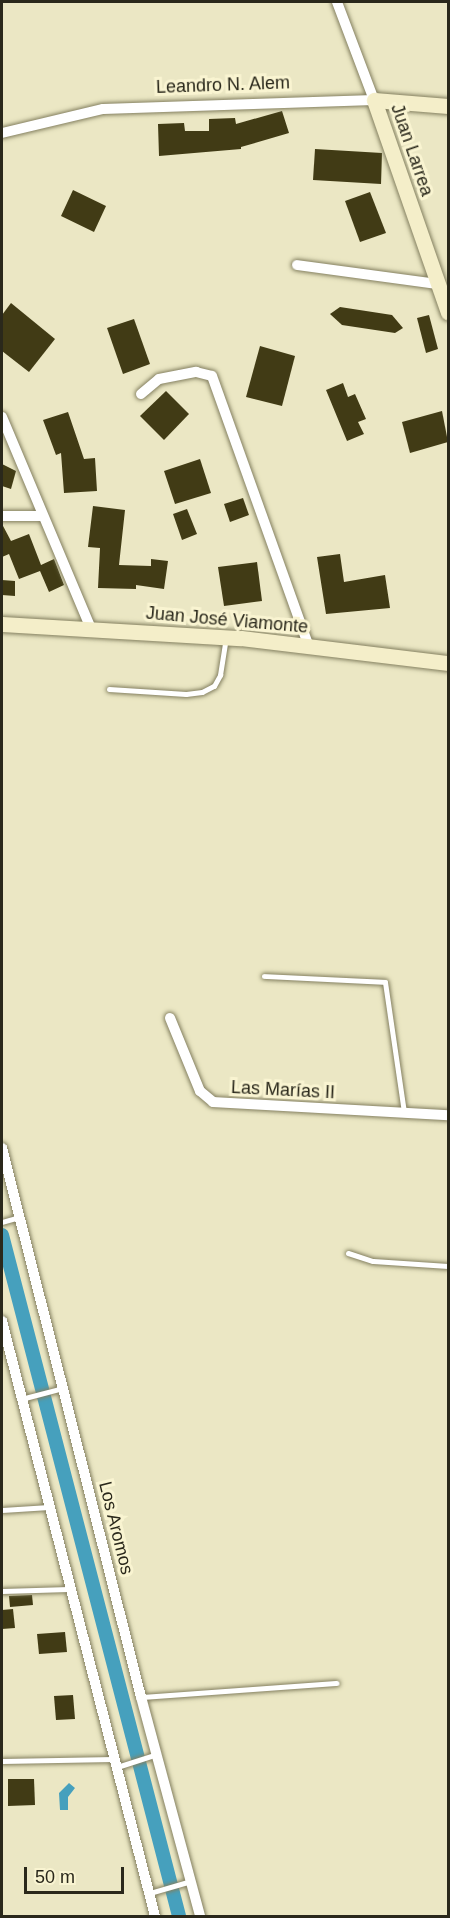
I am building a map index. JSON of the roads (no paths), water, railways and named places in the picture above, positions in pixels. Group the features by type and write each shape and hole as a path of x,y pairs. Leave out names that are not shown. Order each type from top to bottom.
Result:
{"main road":[{"name":"Leandro N. Alem","path":"374,100 448,106"},
{"name":"Juan Larrea","path":"374,100 448,312"},
{"name":"Juan José Viamonte","path":"2,624 226,638 448,663"}],"street":[{"name":"Juan Larrea","path":"337,2 374,100"},
{"name":"Leandro N. Alem","path":"2,133 103,109 374,100"},
{"path":"297,265 438,284"},
{"path":"141,394 159,379 196,372 212,376 309,647"},
{"path":"2,417 91,629"},
{"path":"2,516 42,516"},
{"name":"Las Marías II","path":"170,1017 200,1091 213,1102 448,1115"},
{"name":"Los Aromos","path":"2,1148 141,1697 200,1917"},
{"path":"2,1321 155,1917"}],"lane":[{"path":"109,689 186,694 202,692 214,686 220,675 226,638"},
{"path":"264,976 385,982 405,1113"},
{"path":"2,1222 20,1217"},
{"path":"348,1253 373,1261 448,1266"},
{"path":"21,1399 64,1388"},
{"path":"2,1510 49,1507"},
{"path":"2,1591 69,1588"},
{"path":"141,1697 336,1683"},
{"path":"2,1761 116,1763 157,1754"},
{"path":"150,1893 192,1881"}],"water":[{"path":"69,1783 75,1788 68,1797 68,1810 60,1810 59,1793"}],"waterway":[{"path":"2,1235 179,1916"}]}
